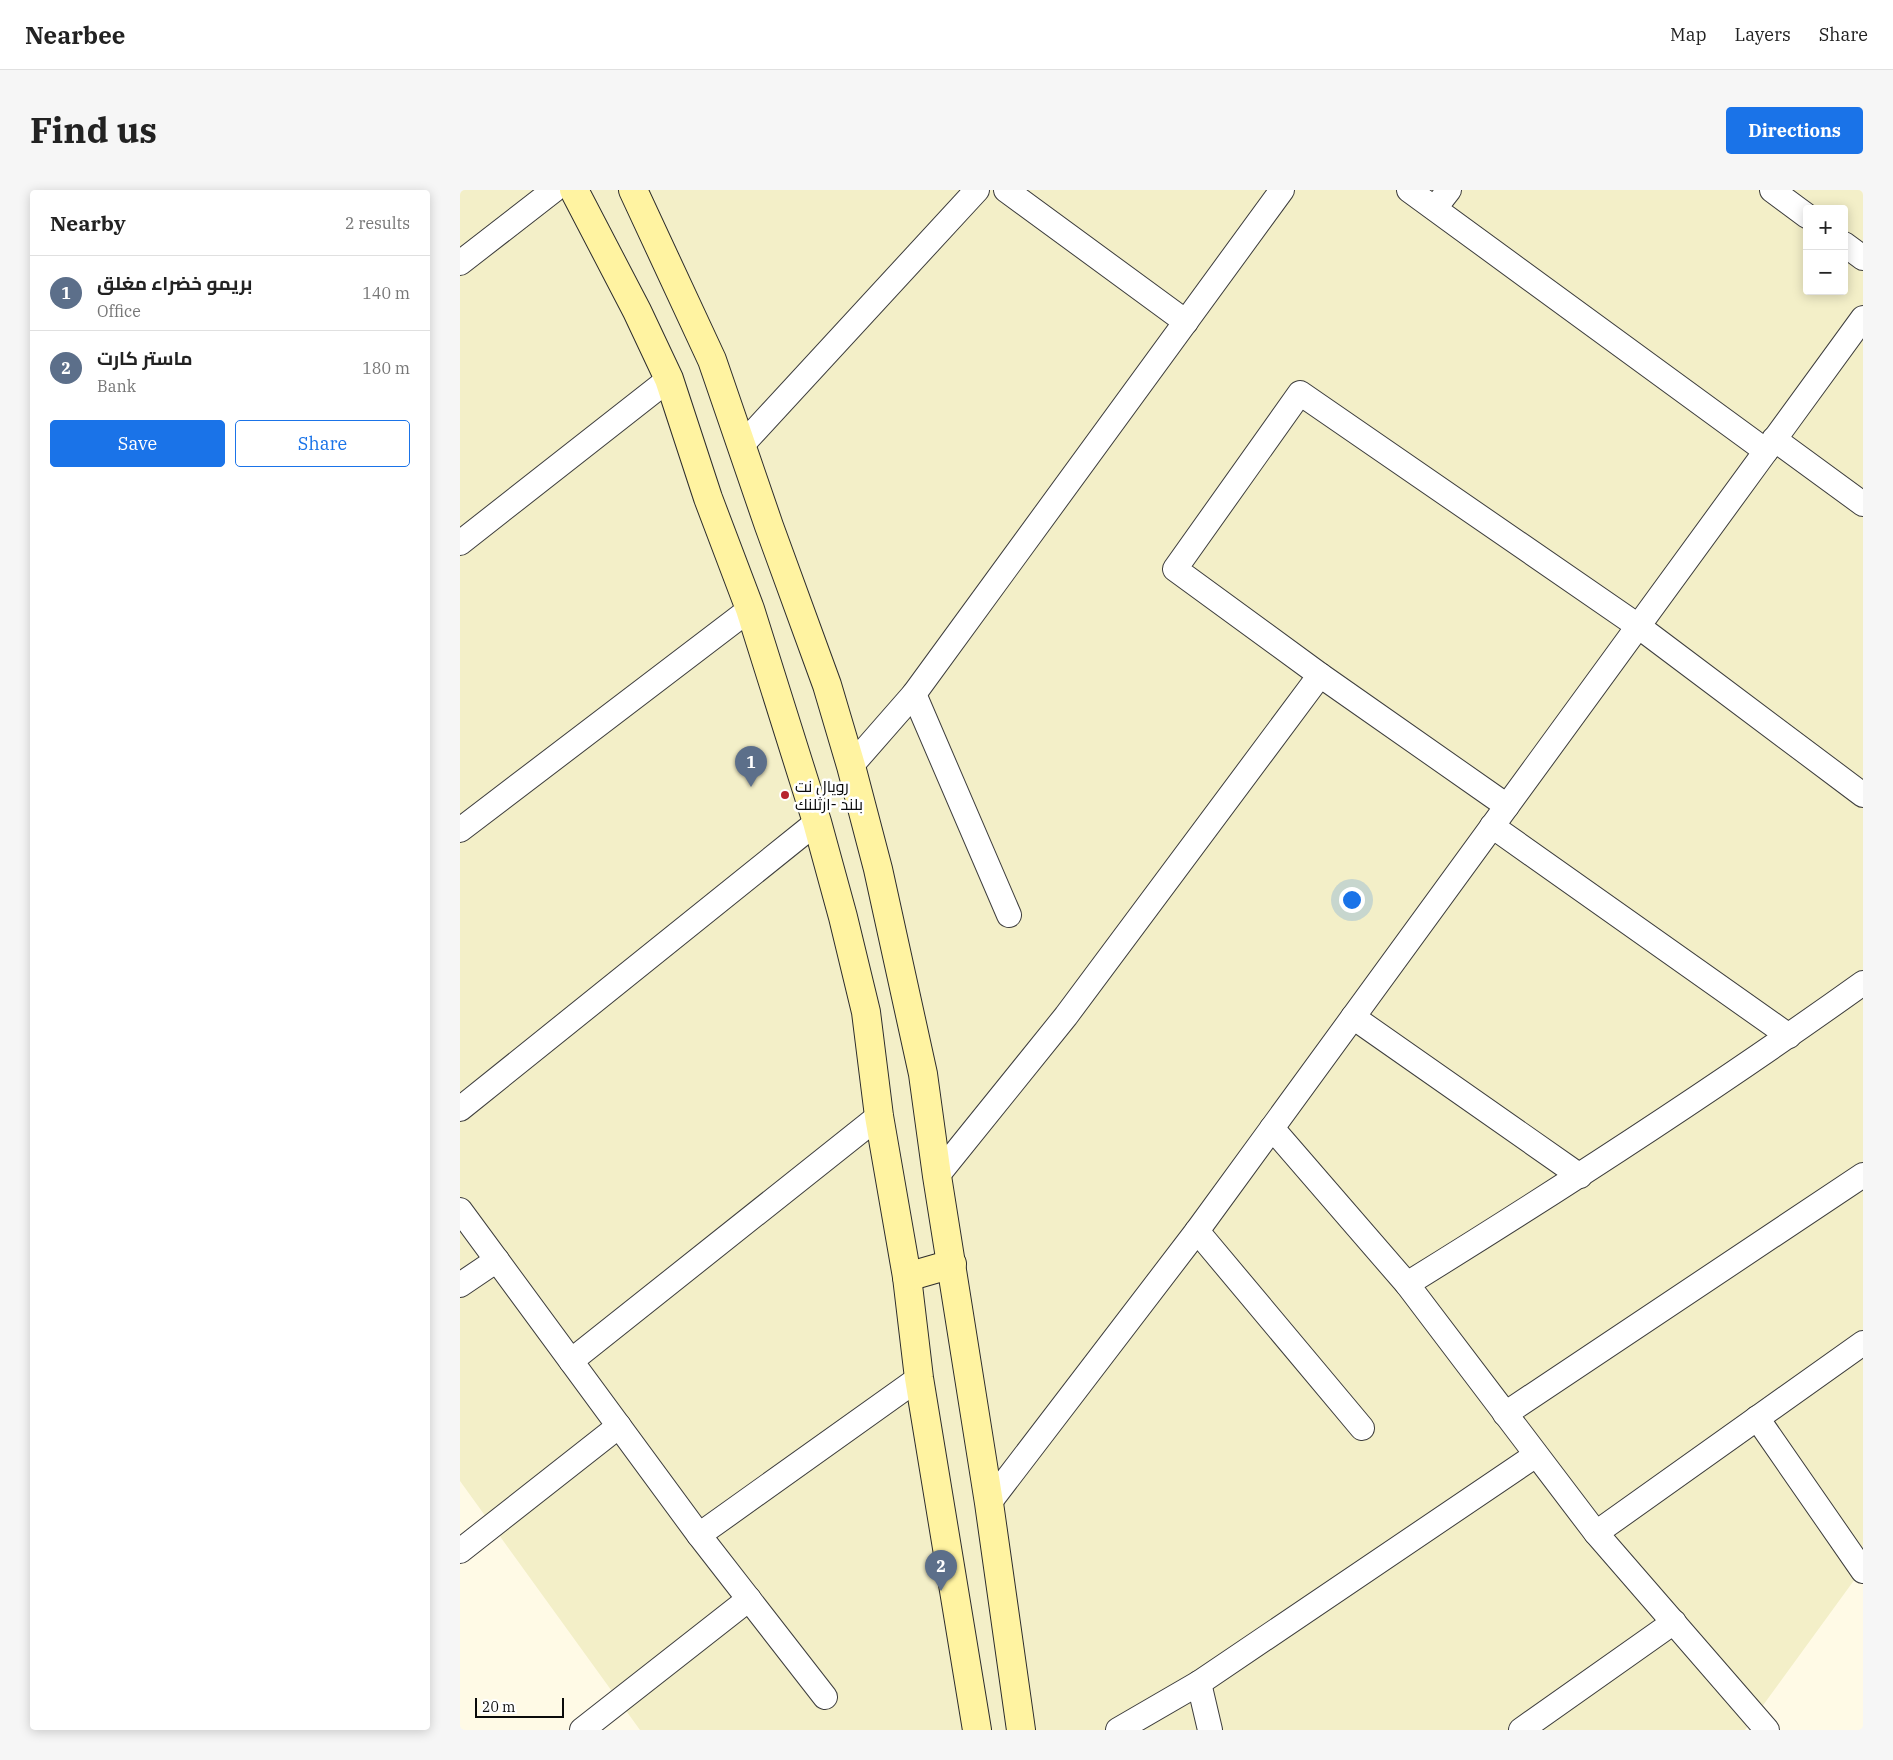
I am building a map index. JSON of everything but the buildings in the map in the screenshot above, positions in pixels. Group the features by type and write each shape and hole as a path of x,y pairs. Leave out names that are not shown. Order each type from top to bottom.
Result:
{"main road":[{"path":"574,190 637,311 669,379 708,498 750,609 817,822 866,1012 879,1116 907,1278 919,1378 977,1730"},
{"path":"637,192 712,360 827,686 851,766 878,869 919,1056 990,1503 1021,1730"},
{"path":"907,1278 952,1264"}],"street":[{"path":"460,263 554,190"},
{"path":"741,446 977,190"},
{"path":"1006,190 1186,322"},
{"path":"851,766 914,694 1282,190"},
{"path":"1409,190 1442,199 1770,445 1863,504"},
{"path":"1772,190 1803,213"},
{"path":"1848,247 1863,258"},
{"path":"990,1503 1197,1231 1863,318"},
{"path":"460,543 669,379"},
{"path":"1507,806 1320,675 1175,569 1300,393 1638,626 1863,795"},
{"path":"460,830 750,609"},
{"path":"937,1176 1066,1016 1320,675"},
{"path":"914,694 1009,915"},
{"path":"460,1109 817,822"},
{"path":"1492,826 1789,1036"},
{"path":"1407,1284 1580,1176 1789,1036 1863,983"},
{"path":"1353,1017 1580,1176"},
{"path":"571,1360 879,1116"},
{"path":"1272,1128 1407,1284 1596,1533 1767,1730"},
{"path":"1505,1414 1863,1175"},
{"path":"460,1210 699,1535 825,1697"},
{"path":"1197,1231 1362,1428"},
{"path":"460,1285 497,1260"},
{"path":"1596,1533 1863,1343"},
{"path":"699,1535 919,1378"},
{"path":"1756,1418 1863,1571"},
{"path":"460,1551 619,1426"},
{"path":"1118,1730 1199,1683 1536,1455"},
{"path":"582,1730 749,1599"},
{"path":"1520,1730 1674,1622"},
{"path":"1199,1683 1210,1730"}],"shaded area":[{"path":"460,190 1863,190 1863,1568 1745,1730 640,1730 460,1481"}],"place":[{"name":"بريمو خضراء مغلق","path":"751,787"},
{"name":"رويال نت بلند -ارثلنك","path":"785,795"},
{"name":"ماستر كارت","path":"941,1591"}]}
